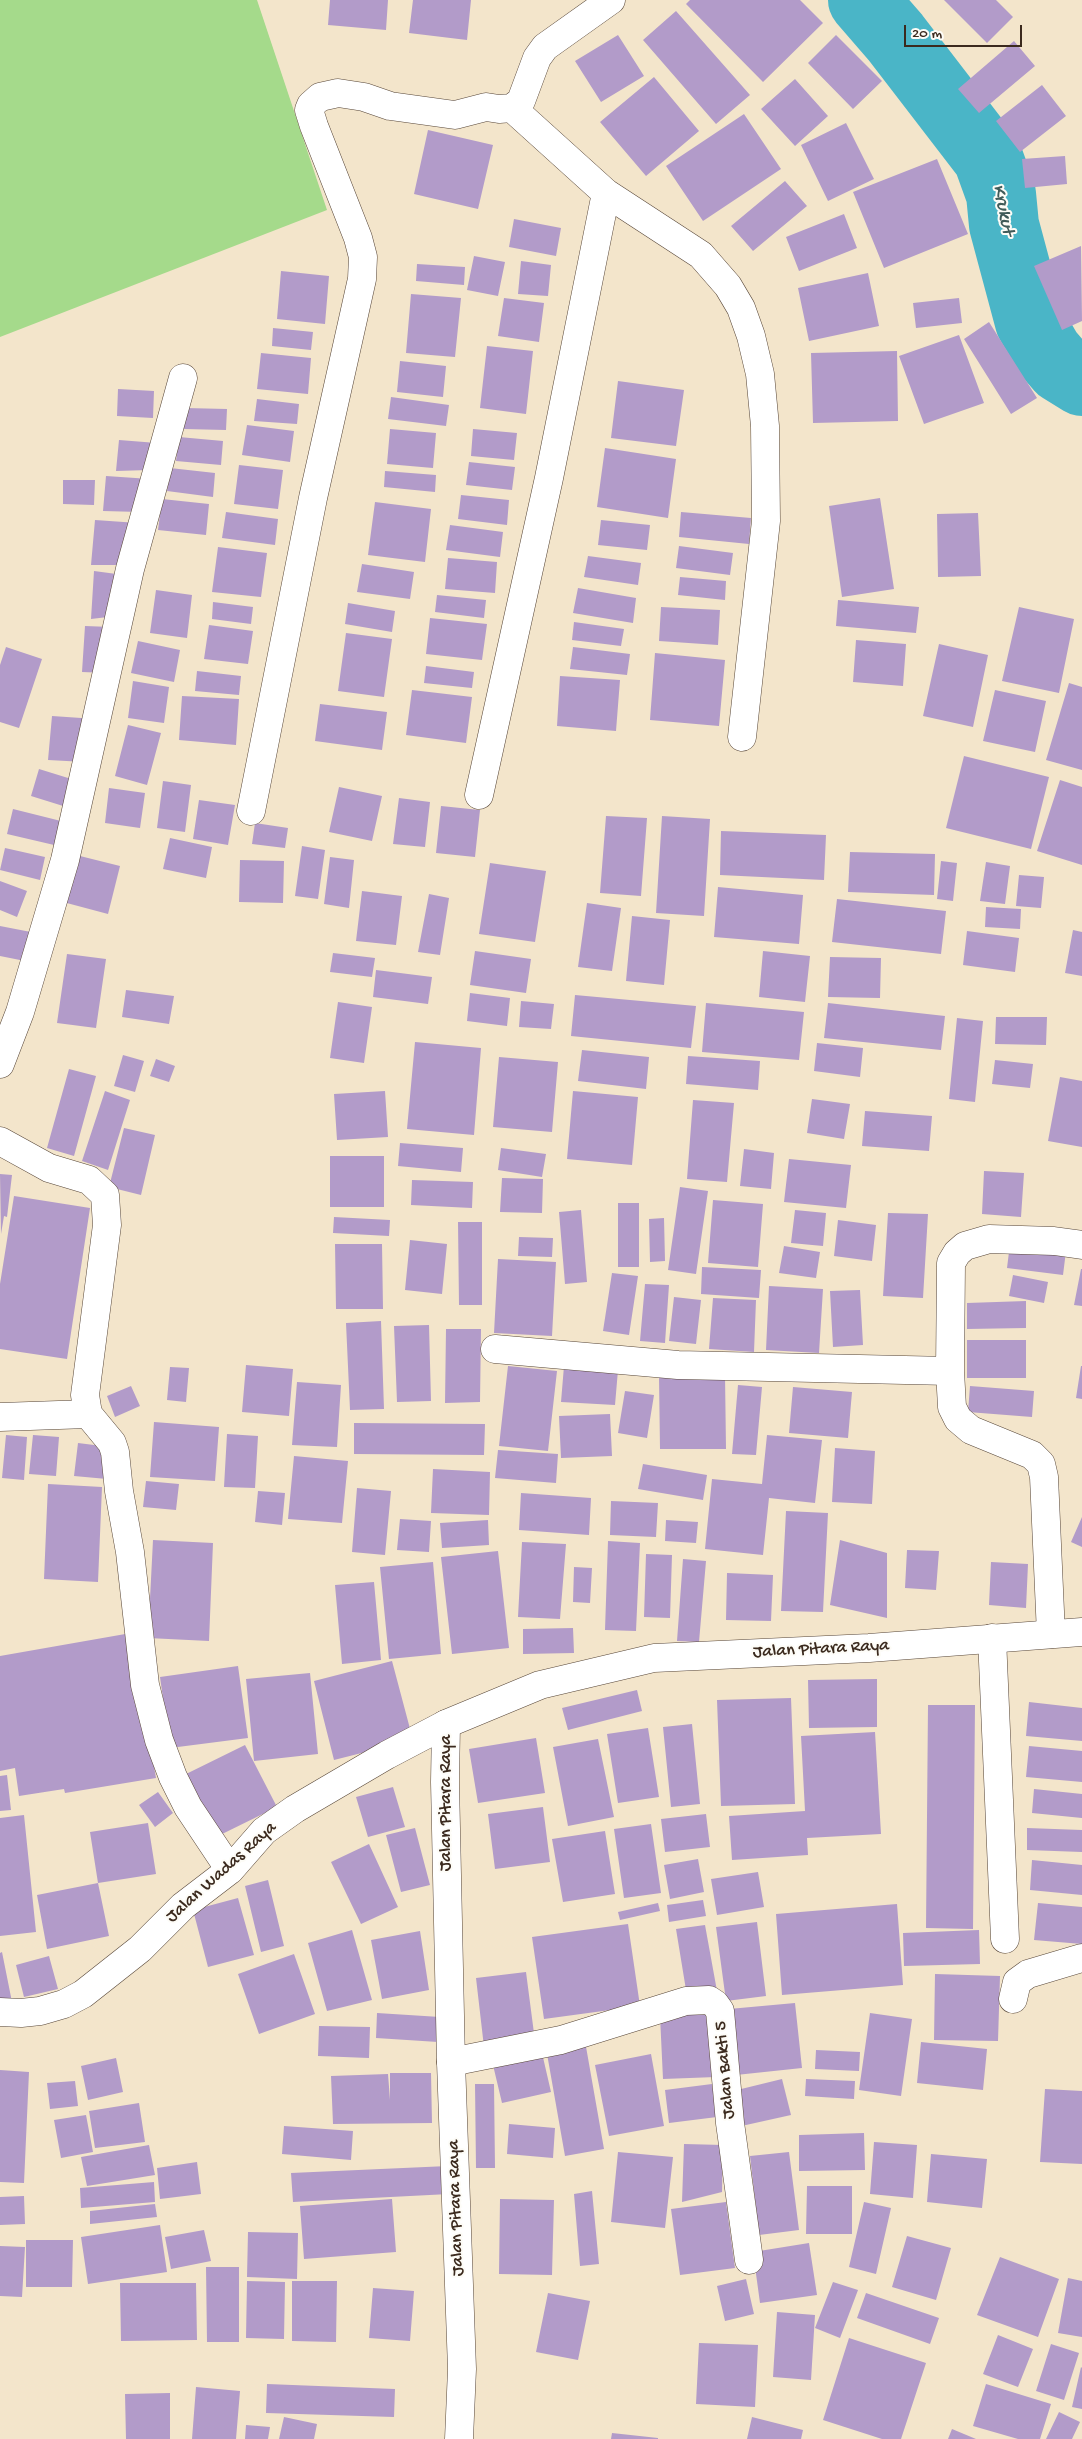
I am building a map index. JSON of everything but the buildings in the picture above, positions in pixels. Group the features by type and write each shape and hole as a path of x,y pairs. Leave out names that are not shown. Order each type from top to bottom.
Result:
{"street":[{"path":"251,811 313,498 362,279 363,257 358,238 314,126 309,110 311,104 320,97 338,93 390,106 455,114 486,107 512,108 521,101 537,58 545,47 611,0"},
{"path":"512,108 606,193 701,256 728,286 741,308 751,336 760,374 765,426 766,521 742,737"},
{"path":"479,795 549,478 606,193"},
{"path":"0,1064 20,1012 63,869 87,770 130,569 183,378"},
{"path":"0,1140 49,1168 89,1180 105,1195 107,1225 85,1395 88,1414 112,1443 116,1452 119,1491 130,1552 145,1685 159,1740 173,1777 188,1807 209,1843 230,1870"},
{"path":"1051,1634 1044,1477 1041,1464 1032,1454 971,1430 958,1419 952,1407 950,1371 951,1263 964,1246 989,1239 1054,1241 1082,1245"},
{"path":"495,1349 678,1365 950,1371"},
{"path":"0,1417 88,1414"},
{"name":"Jalan Pitara Raya","path":"459,2439 462,2369 451,2062 445,1782 446,1724 540,1685 654,1658 869,1648 1082,1632"},
{"path":"992,1638 1005,1939"},
{"name":"Jalan Wadas Raya","path":"0,2012 21,2013 40,2011 64,2004 83,1994 140,1949 184,1906 230,1870 264,1831 295,1809 387,1755 446,1724"},
{"path":"1013,1999 1017,1982 1028,1974 1082,1958"},
{"name":"Jalan Bakti 5","path":"451,2062 561,2040 686,2001 709,2000 716,2004 720,2011 730,2123 749,2260"}],"green space":[{"path":"0,0 257,0 327,210 0,337"}],"waterway":[{"name":"Krukut","path":"863,0 895,37 988,158 1001,194 1004,225 1030,322 1048,353 1061,368 1082,381"}]}
